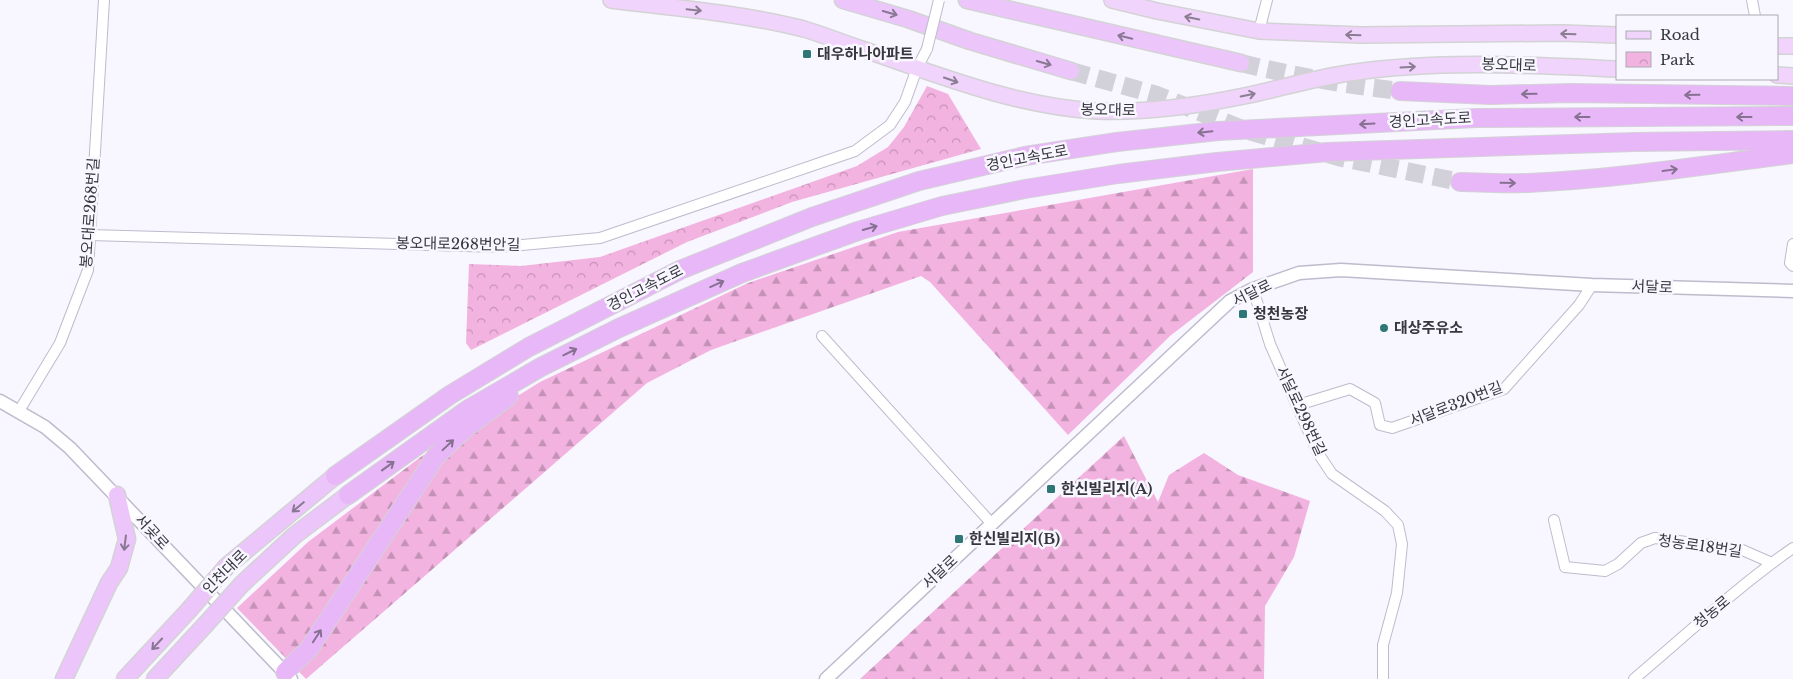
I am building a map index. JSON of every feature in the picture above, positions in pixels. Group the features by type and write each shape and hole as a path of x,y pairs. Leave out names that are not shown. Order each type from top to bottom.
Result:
{"highway":[{"path":"843,0 908,19 970,42 1071,71"},
{"path":"967,0 1241,63"},
{"path":"1003,0 1044,11 1063,22"},
{"path":"1400,91 1490,95 1571,93 1793,96"},
{"name":"경인고속도로","path":"335,476 450,395 529,347 680,270 812,217 919,181 1026,156 1117,142 1218,131 1476,118 1793,116"},
{"name":"경인고속도로","path":"348,495 467,410 541,366 619,328 742,273 858,231 942,206 1025,189 1127,172 1328,152 1636,142 1793,140"},
{"path":"1460,182 1527,183 1588,179 1793,154"},
{"path":"284,677 309,649 436,456 466,428 504,400 541,366"},
{"name":"인천대로","path":"125,679 227,566 335,476"},
{"path":"64,679 109,583 119,568 127,540 117,495"},
{"name":"인천대로","path":"155,679 242,584 295,535 348,495"}],"main road":[{"name":"봉오대로","path":"610,0 747,16 806,30 974,88 1056,107 1098,111 1144,110 1203,103 1348,73 1400,67 1481,64 1616,69"},
{"name":"봉오대로","path":"1112,0 1156,12 1259,31 1361,35 1563,33 1616,35"},
{"path":"1778,46 1793,46"},
{"path":"1778,75 1793,76"}],"street":[{"name":"봉오대로268번길","path":"19,411 60,343 88,270 104,0"},
{"name":"봉오대로268번안길","path":"90,235 499,248 600,238 855,151 890,125 905,102 917,68 927,49 939,0"},
{"path":"1259,31 1267,0"},
{"path":"1753,0 1755,15"},
{"path":"1793,244 1790,263 1793,266"},
{"name":"서달로","path":"826,679 1230,301 1253,289 1298,274 1341,270 1592,285 1793,291"},
{"name":"서달로320번길","path":"1298,405 1350,389 1375,402 1380,425 1392,428 1504,389 1579,306 1592,285"},
{"name":"서달로298번길","path":"1253,289 1270,344 1318,453 1332,474 1385,511 1398,525 1402,544 1397,593 1383,645 1383,679"},
{"path":"822,336 992,524"},
{"name":"서곶로","path":"0,401 45,427 70,448 117,495 284,677"},
{"name":"청농로18번길","path":"1554,520 1565,567 1606,571 1618,564 1641,543 1655,538 1740,549 1772,563"},
{"name":"청농로","path":"1634,679 1772,563 1793,548"}],"green space":[{"path":"927,86 948,94 981,149 792,202 687,242 471,350 466,343 469,264 521,266 600,257 857,166 888,147 904,127"},
{"path":"1253,169 1253,272 1170,336 1068,435 930,282 921,276 711,350 647,383 306,679 237,608 308,542 422,456 540,382 748,283 898,232"},
{"path":"1124,436 1158,502 1169,475 1204,453 1238,475 1310,501 1294,557 1265,606 1264,679 860,679"}],"tunnel":[{"path":"1241,63 1320,80 1400,91"},
{"path":"1071,71 1157,95 1245,130 1342,158 1460,182"}],"place":[{"name":"대우하나아파트","path":"807,54"},
{"name":"청천농장","path":"1243,314"},
{"name":"대상주유소","path":"1384,328"},
{"name":"한신빌리지(A)","path":"1051,489"},
{"name":"한신빌리지(B)","path":"959,539"}]}
